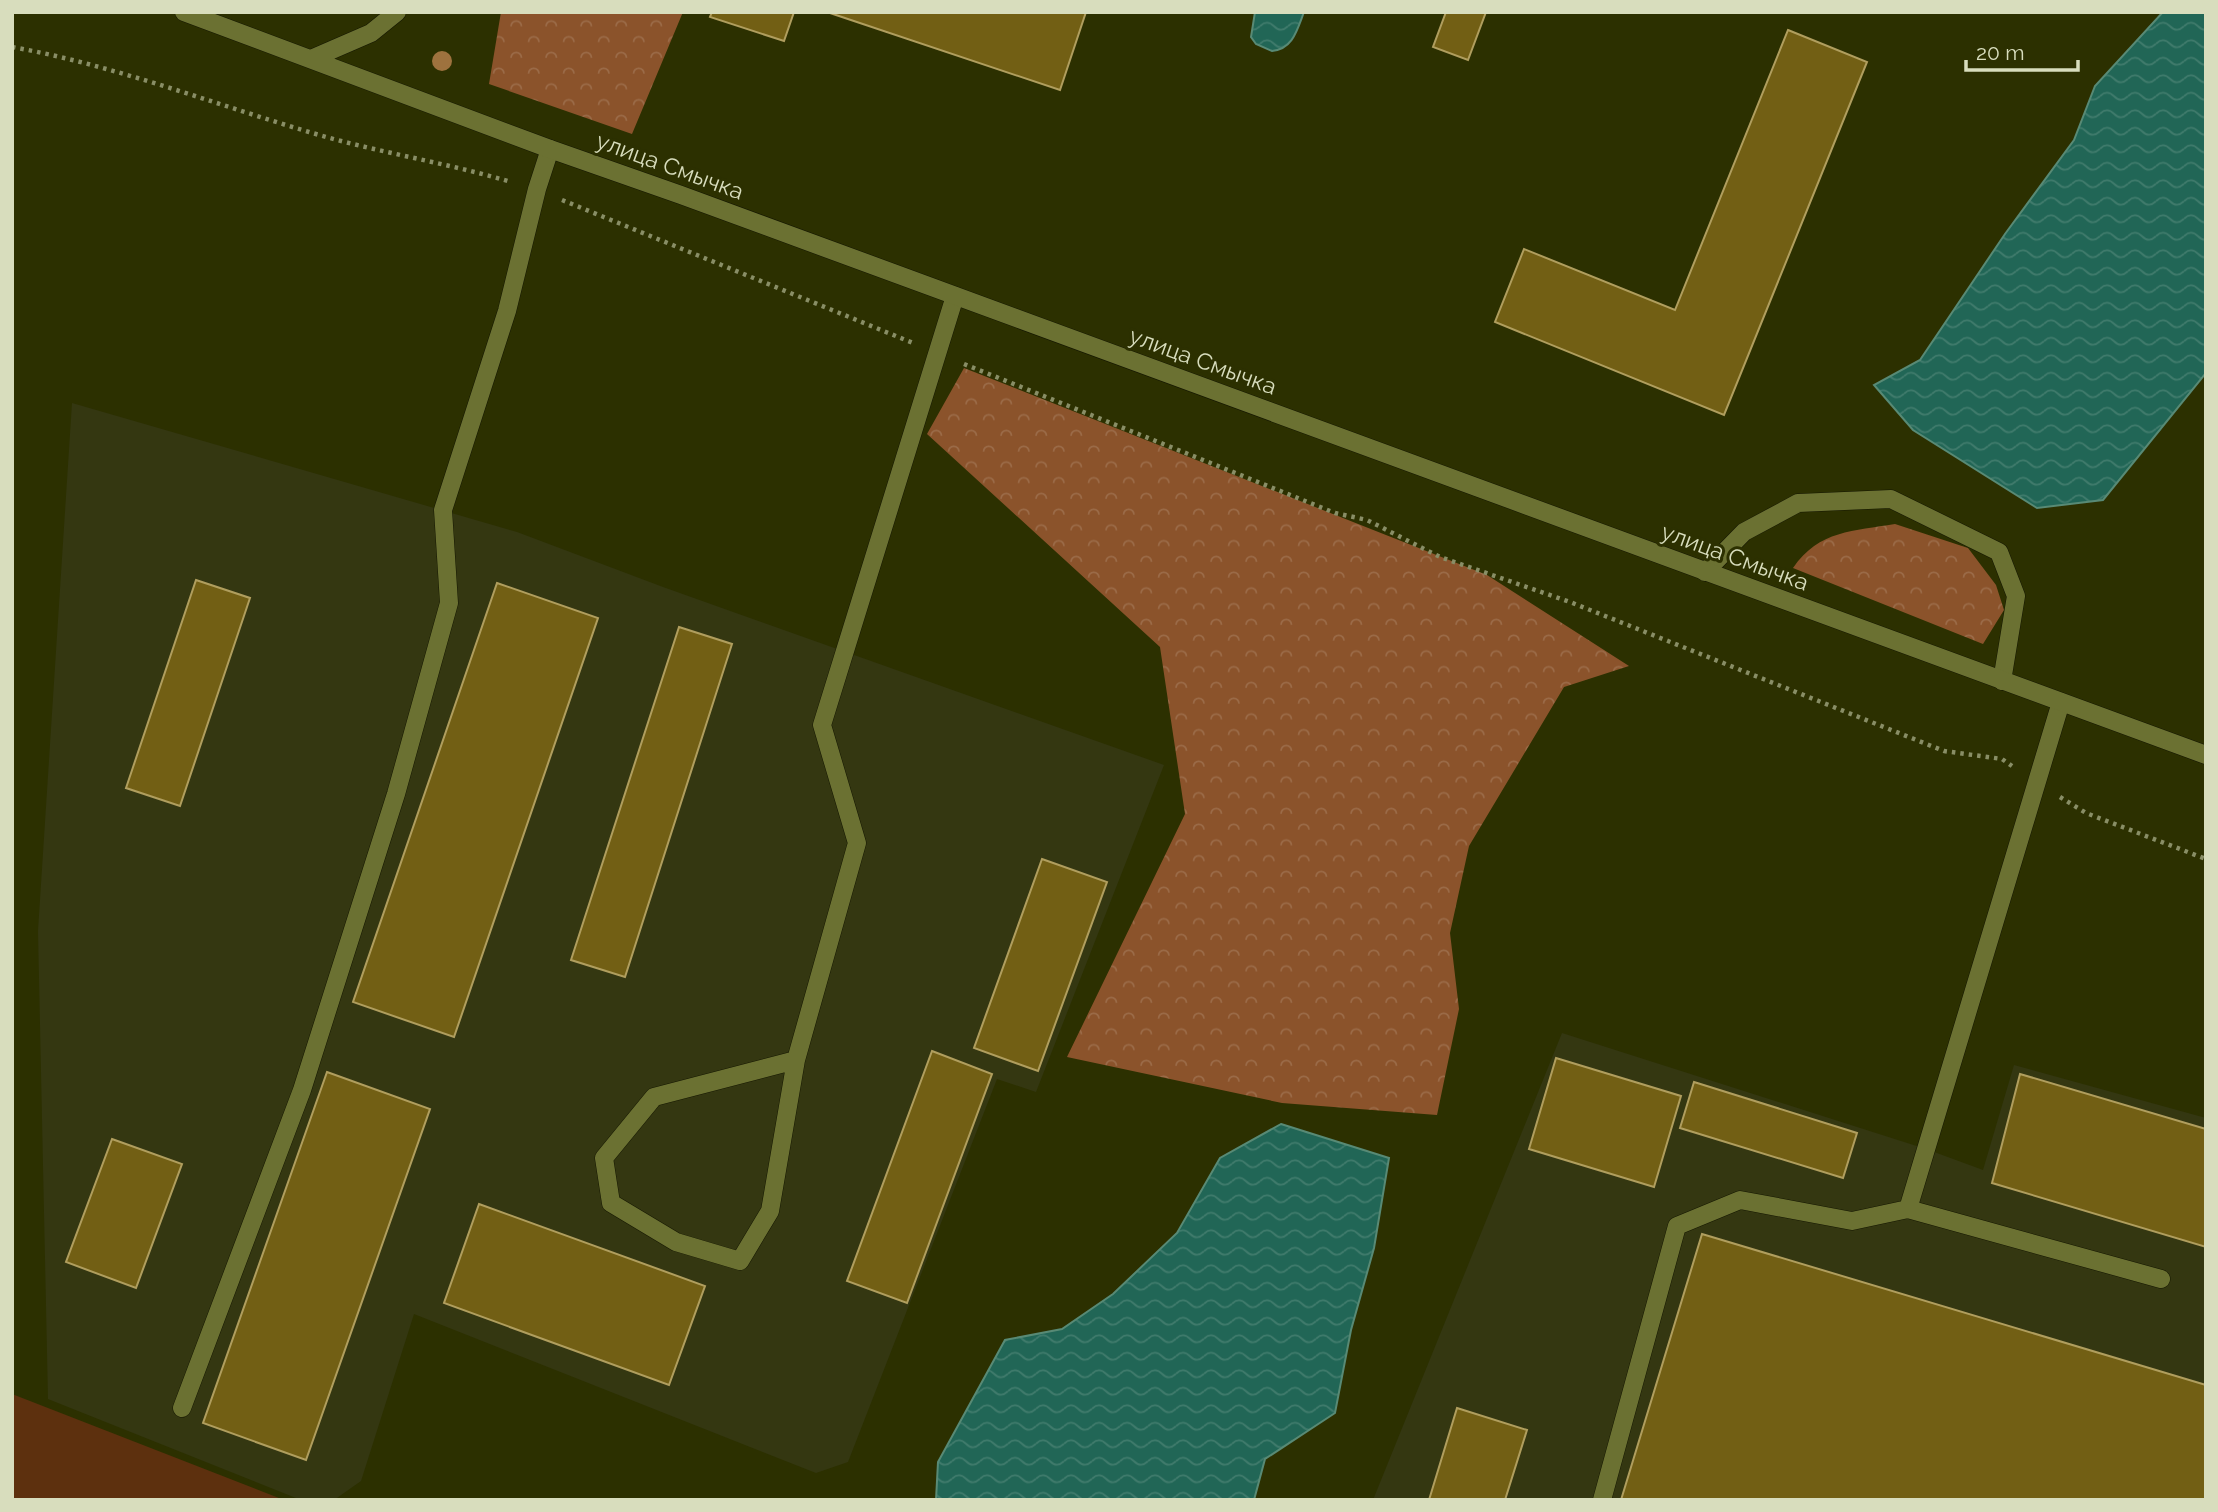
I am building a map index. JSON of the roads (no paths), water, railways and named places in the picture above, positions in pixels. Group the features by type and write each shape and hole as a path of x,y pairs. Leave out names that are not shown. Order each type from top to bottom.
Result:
{"street":[{"name":"улица Смычка","path":"184,12 550,149 2206,755"},
{"path":"311,59 371,33 397,12"},
{"path":"182,1408 302,1090 396,794 449,603 443,510 507,311 537,189 550,149"},
{"path":"796,1060 654,1097 604,1158 611,1203 676,1242 740,1261 770,1211 796,1060 857,843 821,726 955,296"},
{"path":"1705,572 1744,532 1798,503 1891,499 1999,552 2015,596 2002,681"},
{"path":"1908,1209 2061,702"},
{"path":"1602,1500 1677,1226 1740,1200 1852,1221 1908,1209 2161,1279"}],"water":[{"path":"1255,12 1304,12 1290,43 1272,51 1256,44 1251,37"},
{"path":"2163,12 2206,12 2206,373 2103,500 2037,508 1913,430 1874,385 1920,360 2005,234 2074,140 2095,86"},
{"path":"1281,1124 1389,1158 1374,1248 1351,1330 1335,1413 1265,1459 1254,1500 936,1500 938,1462 1005,1340 1062,1329 1113,1294 1177,1233 1220,1158"}]}
